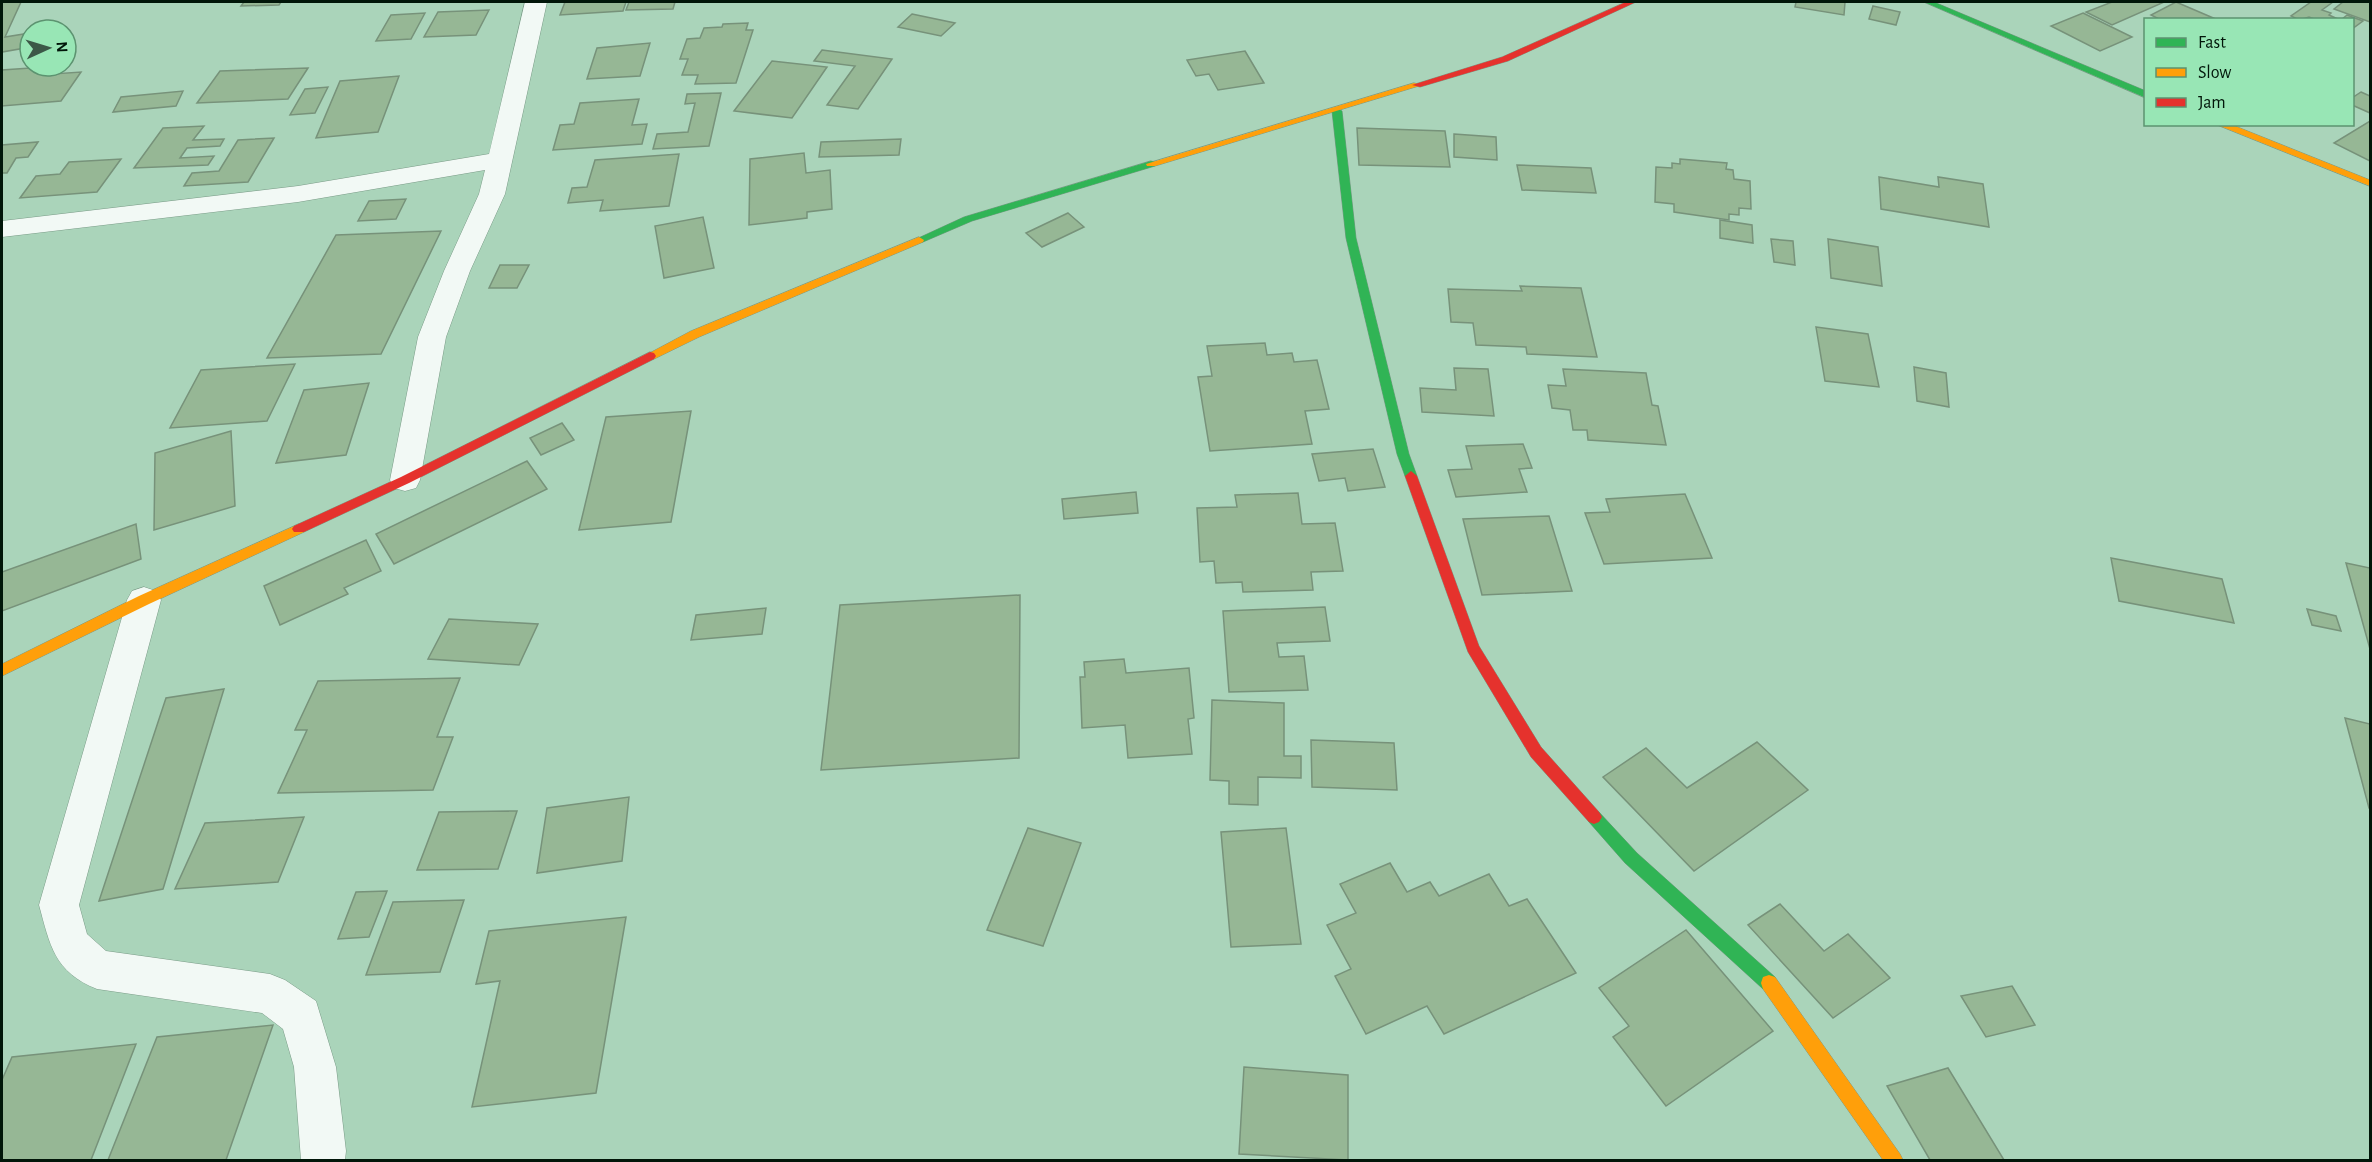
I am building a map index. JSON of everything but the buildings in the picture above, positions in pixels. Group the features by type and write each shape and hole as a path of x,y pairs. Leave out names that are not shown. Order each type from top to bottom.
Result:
{"street":[{"path":"405,480 432,337 457,271 492,194 536,2"},
{"path":"2,670 144,600 405,480 695,334 968,219 1505,60 1632,2"},
{"path":"1928,2 2144,95"},
{"path":"1337,111 1351,238 1403,454 1473,648 1536,752 1631,858 1765,977 1894,1161"},
{"path":"2225,126 2370,183"},
{"path":"2,229 298,194 499,160"},
{"path":"144,600 58,905 70,945 97,969 270,994 301,1016 315,1067 324,1151 323,1161"}],"traffic: fast":[{"path":"1928,2 2144,94"},
{"path":"1337,111 1351,238 1403,454 1411,476"},
{"path":"919,240 968,219 1151,164"},
{"path":"1594,817 1631,858 1769,983"}],"traffic: slow":[{"path":"1151,164 1417,85"},
{"path":"2225,126 2370,183"},
{"path":"650,356 695,334 919,240"},
{"path":"2,670 144,600 299,529"},
{"path":"1769,983 1894,1160"}],"traffic: jam":[{"path":"1417,85 1505,59 1632,2"},
{"path":"299,529 405,480 650,356"},
{"path":"1411,476 1473,648 1536,752 1594,817"}]}
